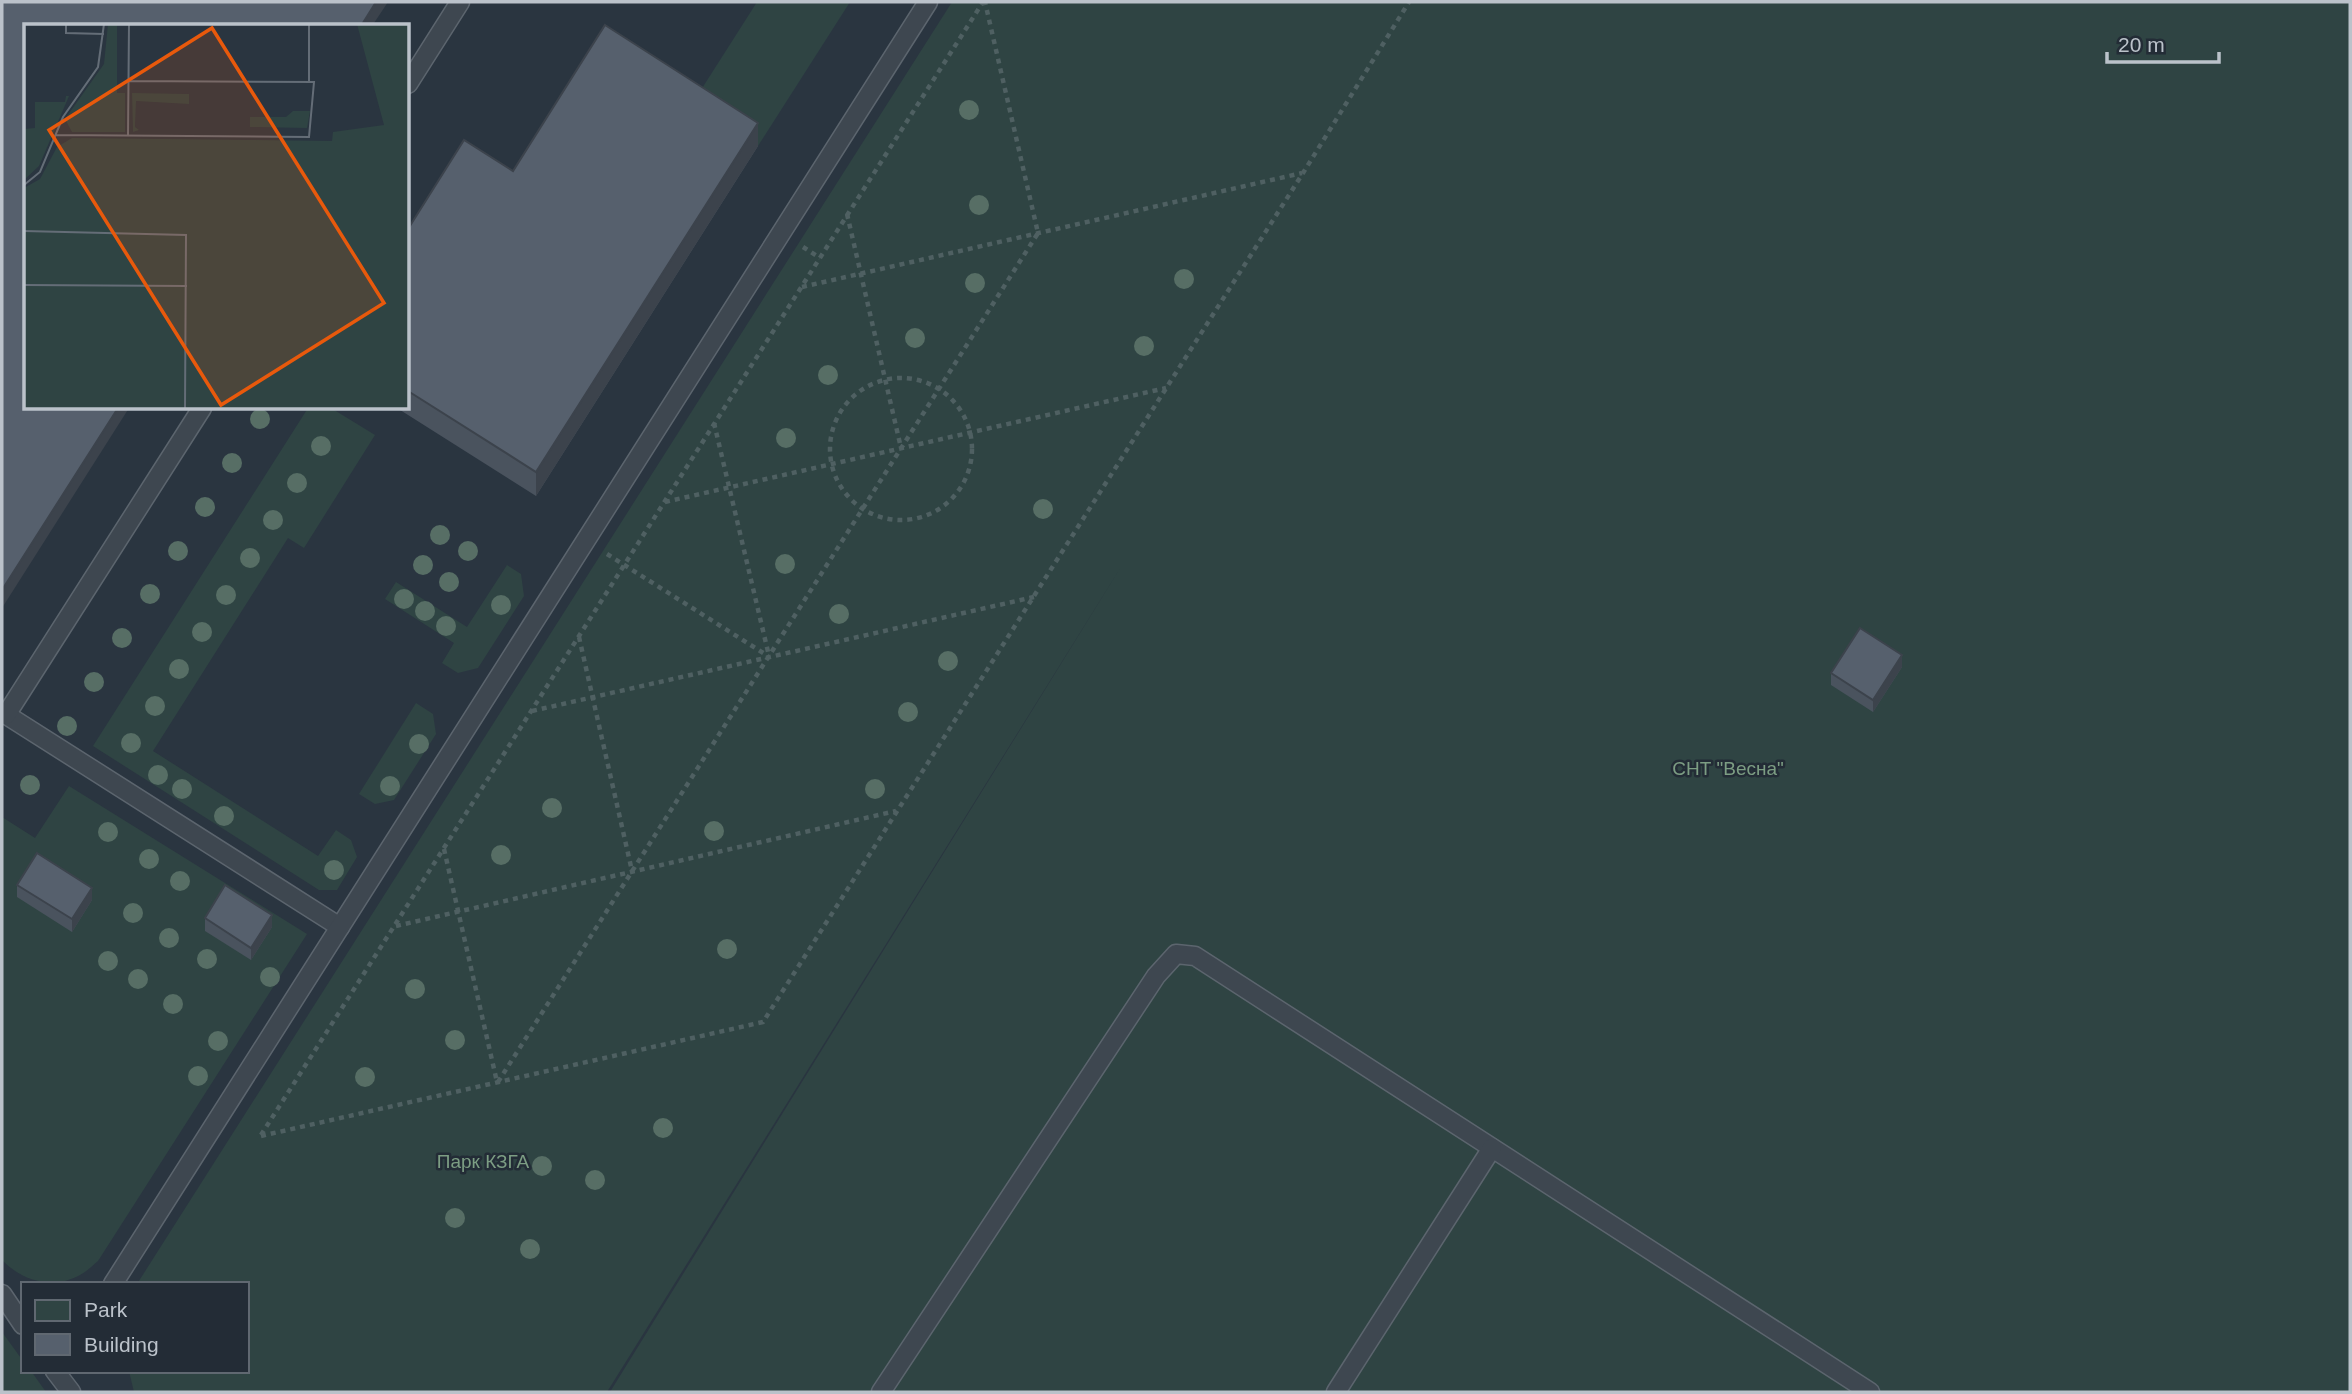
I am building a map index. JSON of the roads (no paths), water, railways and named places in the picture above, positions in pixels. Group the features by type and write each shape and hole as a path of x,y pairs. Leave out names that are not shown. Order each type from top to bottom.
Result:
{"lane":[{"path":"410,81 460,2"},
{"path":"114,1282 928,2"},
{"path":"201,410 4,713 340,927"},
{"path":"881,1392 1156,976 1176,954 1195,956 1870,1392"},
{"path":"1336,1392 1492,1148"},
{"path":"2,1294 21,1322"},
{"path":"57,1373 71,1392"}],"park label":[{"name":"СНТ \"Весна\"","path":"1728,768"},
{"name":"Парк КЗГА","path":"483,1161"}]}
